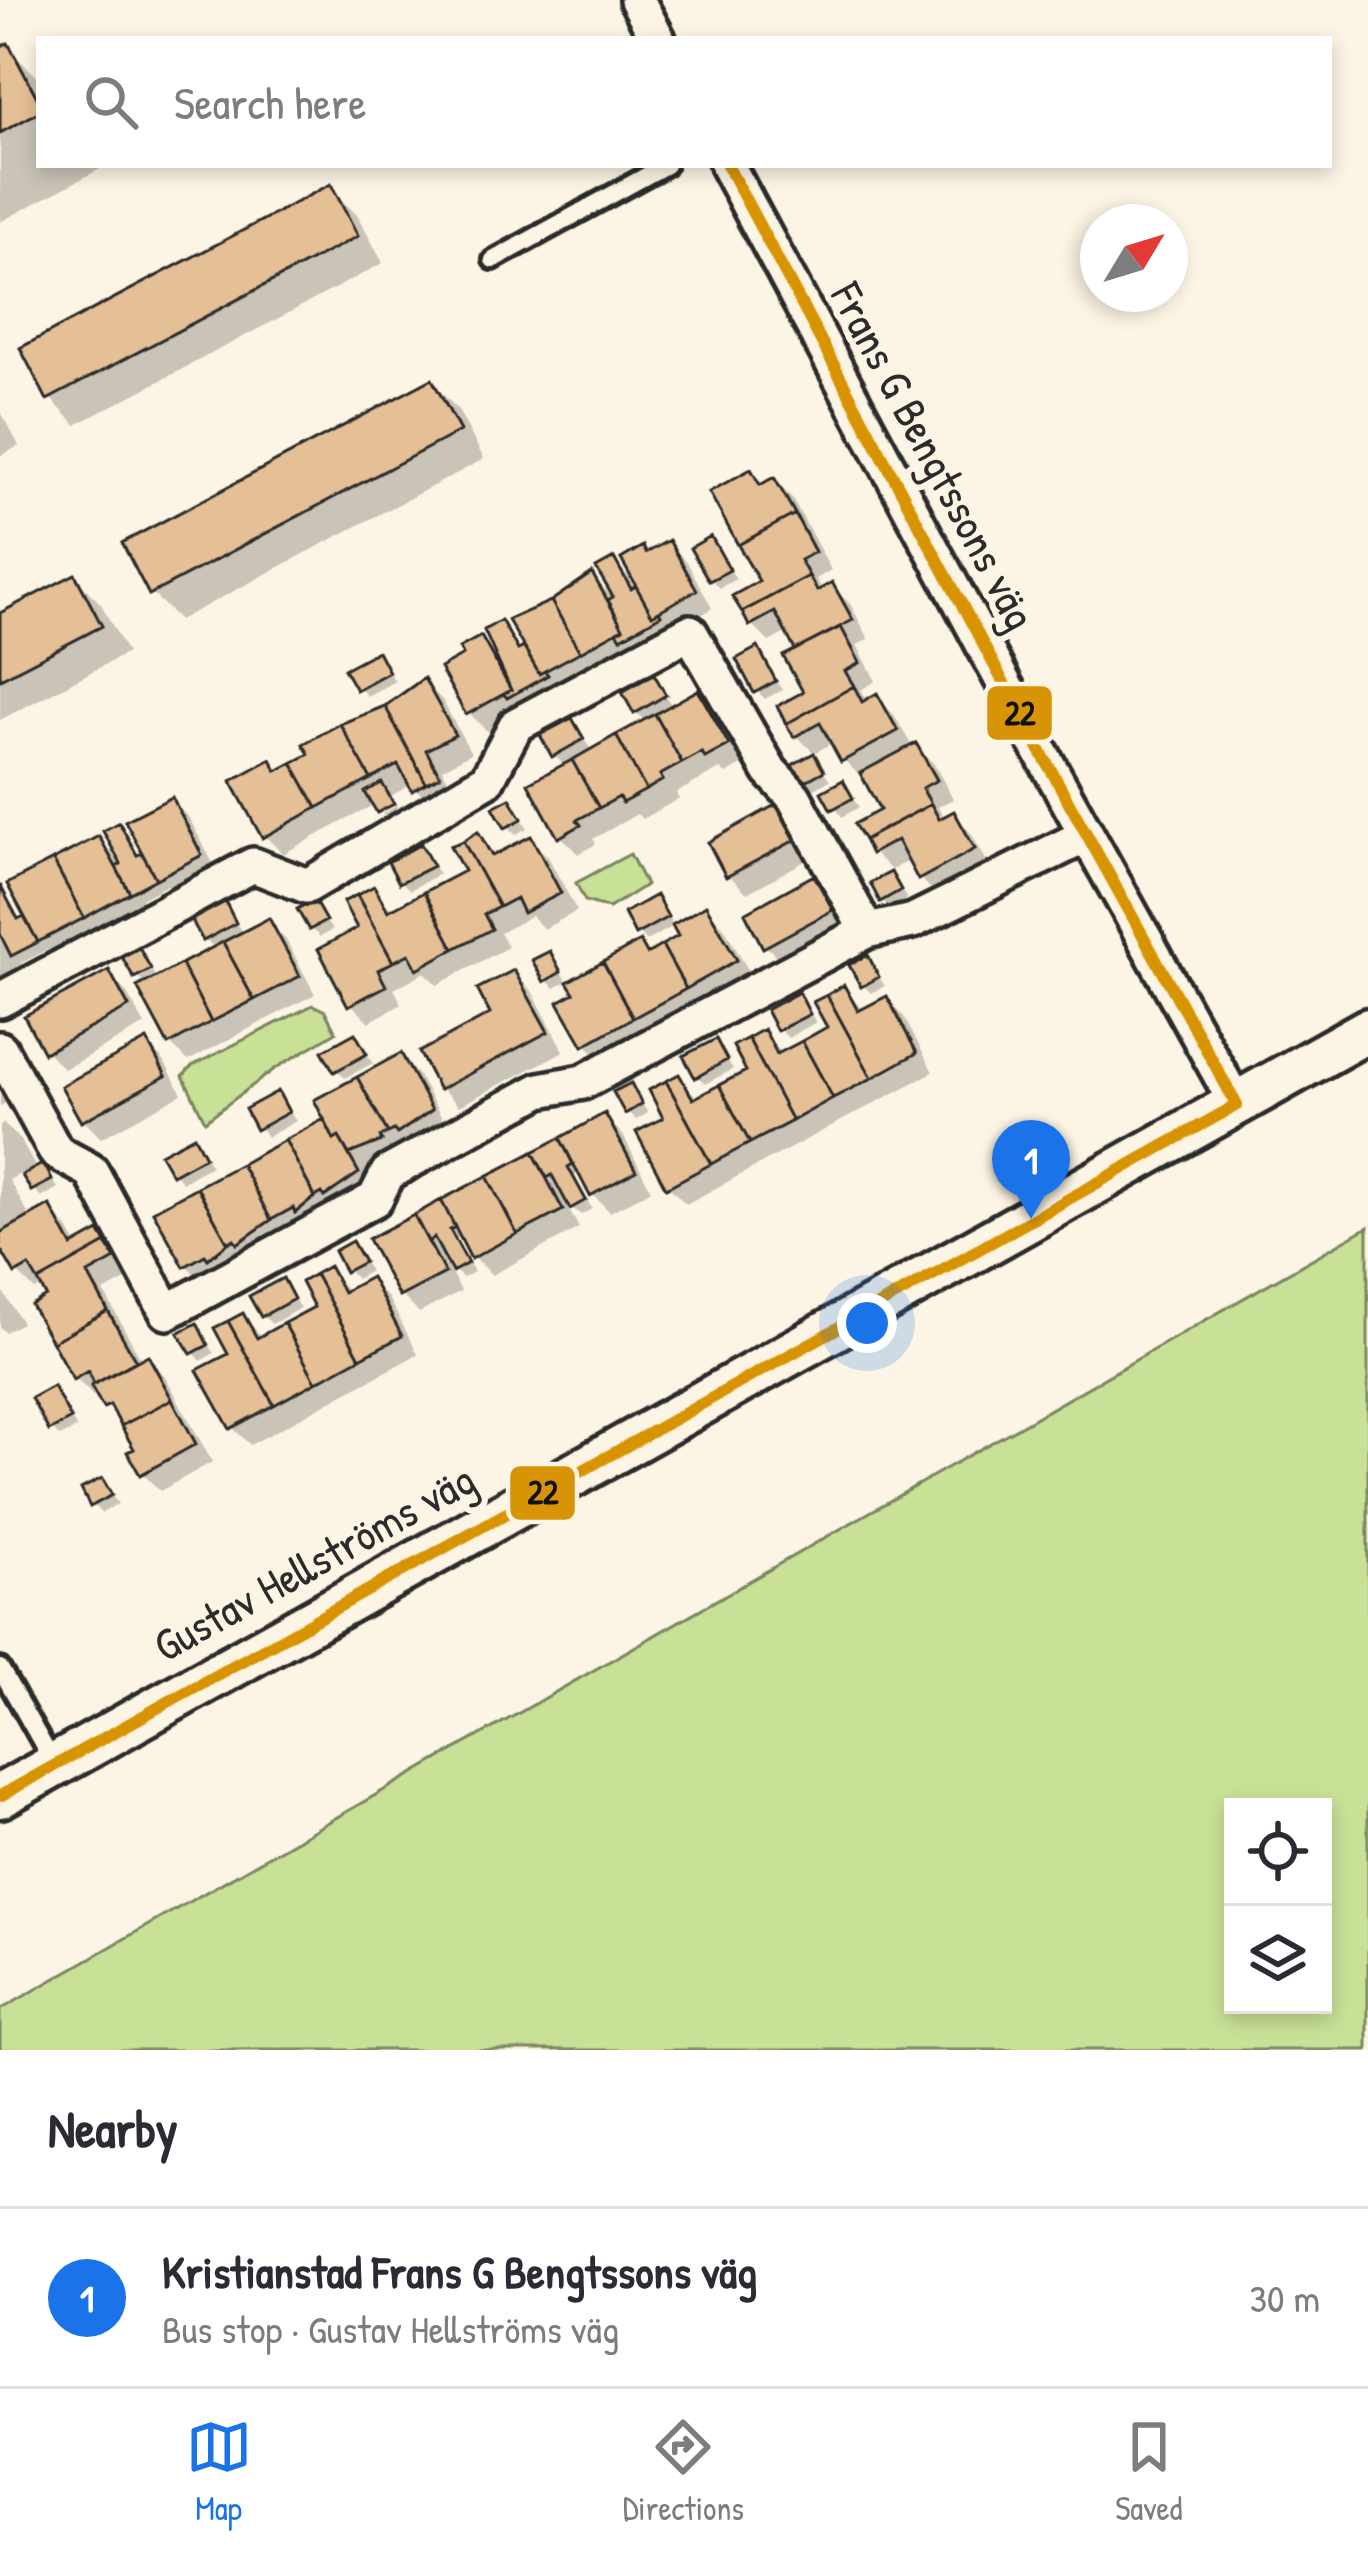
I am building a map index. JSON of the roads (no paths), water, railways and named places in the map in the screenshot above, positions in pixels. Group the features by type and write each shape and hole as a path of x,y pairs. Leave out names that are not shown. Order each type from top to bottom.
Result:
{"street":[{"path":"637,0 656,36"},
{"name":"Frans G Bengtssons väg","path":"729,168 1237,1105"},
{"path":"0,1000 253,865 307,886 488,780 516,725 690,632 770,772 794,796 867,931"},
{"path":"0,1049 56,1152 92,1171 167,1312 375,1198 388,1173 540,1090 584,1082 867,931 913,922 1087,836"},
{"name":"Gustav Hellströms väg","path":"0,1796 1368,1030"}],"lane":[{"path":"493,260 661,168"},
{"path":"3,1679 54,1765"}],"place":[{"name":"Kristianstad Frans G Bengtssons väg","path":"1031,1219"}]}
